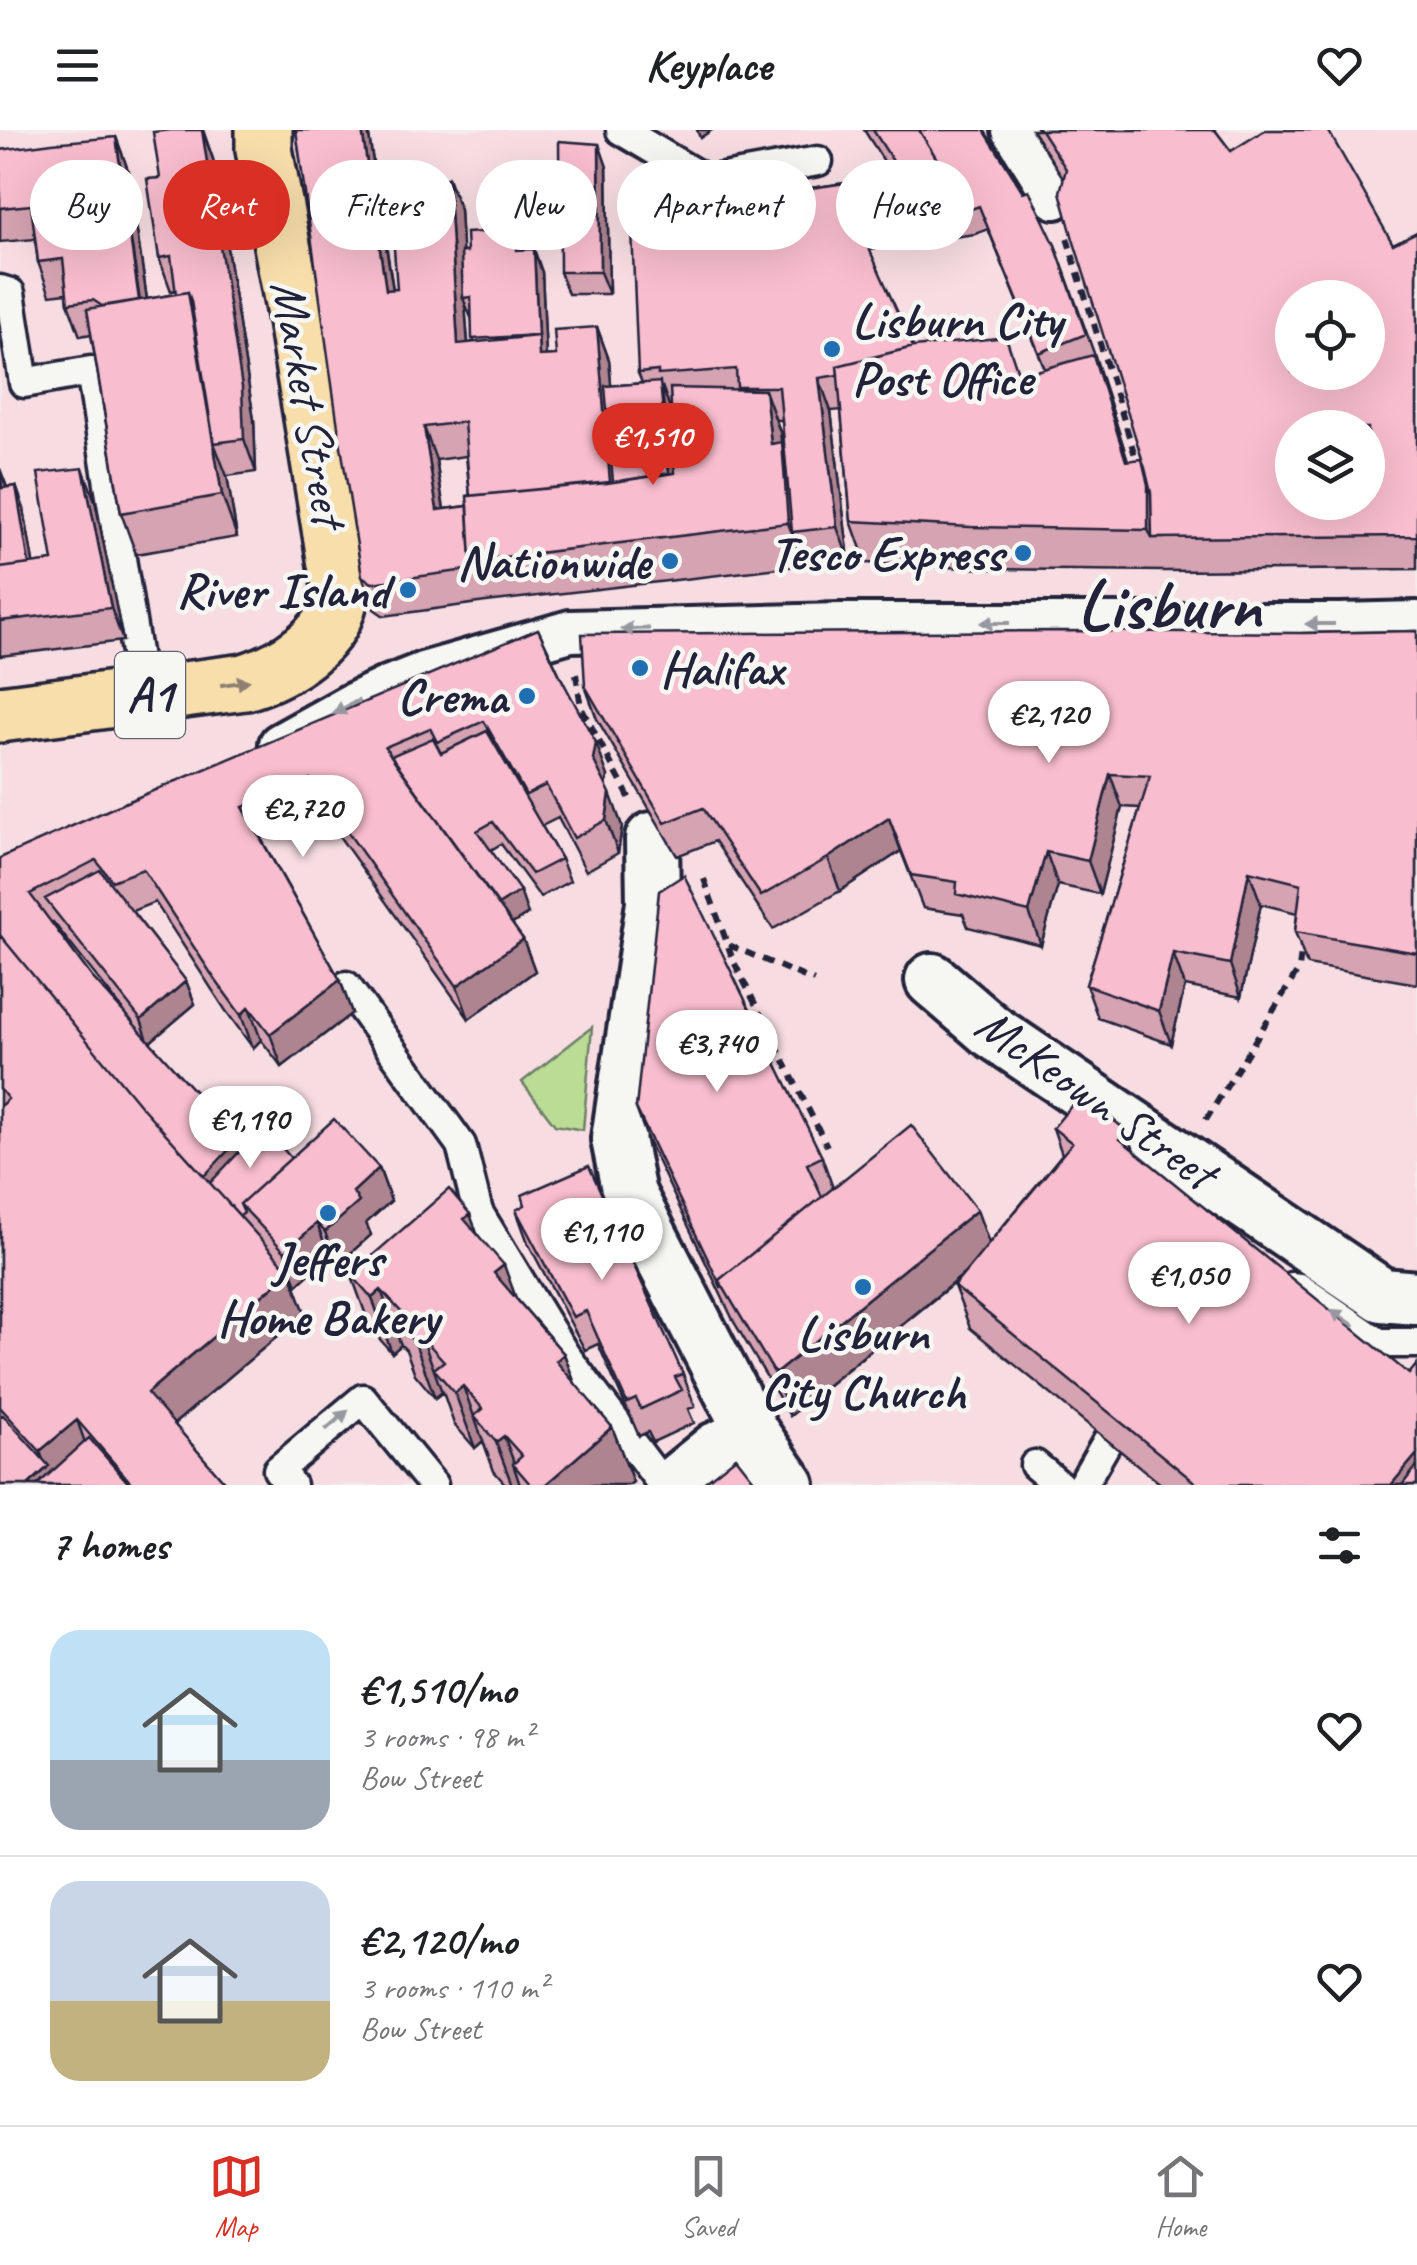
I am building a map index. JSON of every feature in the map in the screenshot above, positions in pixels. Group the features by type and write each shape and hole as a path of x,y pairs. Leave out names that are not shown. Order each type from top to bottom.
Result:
{"main road":[{"name":"Market Street","path":"143,696 245,682 272,674 295,660 318,637 334,616 340,594 296,320 259,136"},
{"name":"A1","path":"0,714 143,696"}],"street":[{"path":"1013,130 1055,198"},
{"name":"A1","path":"246,762 390,686 570,631 840,624 1417,622"},
{"path":"652,863 653,902 618,1140 629,1194 752,1433 788,1485"},
{"name":"McKeown Street","path":"932,980 990,1030 1382,1295 1417,1298"},
{"path":"672,1485 716,1449 752,1433"}],"lane":[{"path":"622,130 708,180 818,161"},
{"path":"0,290 10,294 24,383 91,372 143,696"},
{"path":"346,986 461,1145 478,1212 566,1355 663,1485"},
{"path":"1272,1292 1281,1286 1300,1288 1379,1344 1417,1343"},
{"path":"290,1485 278,1470 363,1398 434,1485"},
{"path":"1082,1485 1108,1440"},
{"path":"1035,1465 1059,1485"}],"path":[{"path":"1055,198 1138,466"},
{"path":"570,631 581,707 652,863 702,874 728,944 827,1146"},
{"path":"1182,1160 1299,969 1304,930"},
{"path":"728,944 814,981"}],"shaded area":[{"path":"0,130 1417,130 1417,1485 0,1485"}],"green space":[{"path":"592,1027 583,1130 555,1125 522,1082"}],"building":[{"path":"202,130 207,160 163,160 163,250 221,250 242,387 244,439 214,443 191,301 188,292 176,294 171,256 159,258 147,179 160,178 153,132"},
{"path":"296,130 362,130 366,160 310,160 310,229"},
{"path":"873,130 919,130 938,160 892,160"},
{"path":"919,130 984,130 1023,192 1029,190 1055,245 1086,334 1039,353 979,206 974,208 974,160 938,160"},
{"path":"1041,130 1215,130 1231,151 1265,130 1328,130 1393,244 1417,232 1417,536 1152,538 1151,493 1145,468 1060,192 1066,169"},
{"path":"116,137 119,160 30,160 30,205 0,208 0,150"},
{"path":"559,141 599,144 600,272 560,272 560,250 597,250 597,160 559,160"},
{"path":"836,184 836,250 870,250 913,347 837,366 838,375 819,378 837,527 792,532 779,387 737,387 736,369 638,373 633,250 816,250 816,187"},
{"path":"476,232 476,250 534,250 538,335 472,339 471,297 463,298 461,252 467,252 466,233"},
{"path":"37,250 132,250 139,300 102,306 93,300 68,303 63,259 38,262"},
{"path":"313,250 380,250 386,290 397,289 394,250 452,250 458,344 538,336 539,356 556,355 554,330 597,327 610,482 470,496 464,422 424,427 437,510 468,506 474,569 372,583 362,576"},
{"path":"188,292 222,495 121,513 87,309"},
{"path":"1006,337 1019,376 1093,355 1126,461 1142,459 1148,485 1148,530 851,521 837,366 914,347"},
{"path":"660,382 669,473 613,482 605,386"},
{"path":"670,388 765,390 771,444 782,442 788,523 471,561 467,496 675,473"},
{"path":"83,468 111,608 0,621 0,568 53,561 38,473"},
{"path":"0,474 2,488 16,486 29,564 0,568"},
{"path":"538,629 596,743 593,759 610,793 606,820 574,838 546,785 526,795 484,721 437,742 430,728 385,747 523,939 457,986 310,779 243,807 340,980 270,1034 249,1007 241,1015 143,869 112,881 96,860 30,894 91,976 238,1140 204,1176 0,935 0,858"},
{"path":"1417,631 1417,953 1295,932 1301,884 1249,871 1230,964 1173,953 1159,1011 1086,985 1150,776 1110,774 1088,861 1046,852 1029,912 956,894 957,882 911,875 889,818 761,896 703,808 665,823 585,686 582,634"},
{"path":"487,731 561,859 532,874 493,822 477,831 520,891 498,905 391,756 433,738 441,753"},
{"path":"100,870 186,981 141,1020 45,899"},
{"path":"684,875 822,1157 807,1164 822,1197 719,1280 722,1289 636,1108 659,891"},
{"path":"0,935 140,1105 290,1272 147,1393 227,1485 133,1485 77,1420 40,1451 0,1407 0,1106 8,1099 0,1089"},
{"path":"1081,1094 1127,1131 1120,1139 1409,1374 1417,1364 1417,1454 1391,1485 1198,1485 954,1286 1072,1143 1053,1128"},
{"path":"334,1119 379,1168 353,1192 359,1202 325,1232 317,1223 285,1252 240,1204"},
{"path":"911,1125 977,1210 775,1374 719,1280"},
{"path":"268,1132 291,1158 240,1204 244,1213 240,1216 210,1183 241,1150"},
{"path":"589,1166 683,1374 675,1377 682,1390 641,1409 636,1399 627,1403 586,1311 573,1317 516,1210 525,1205 522,1195"},
{"path":"449,1189 470,1214 464,1219 504,1265 494,1273 564,1354 556,1361 612,1427 545,1485 531,1485 513,1464 522,1456 504,1436 496,1442 474,1416 483,1409 463,1386 455,1393 434,1369 444,1361 422,1337 415,1343 395,1319 402,1313 381,1290 372,1298 351,1274"},
{"path":"3,1415 49,1466 28,1485 0,1485"},
{"path":"89,1438 130,1485 37,1485"},
{"path":"736,1457 758,1485 701,1485"},
{"path":"1417,1466 1417,1485 1402,1485"}],"place":[{"name":"Lisburn City Post Office","path":"832,349"},
{"name":"Tesco Express","path":"1023,553"},
{"name":"Nationwide","path":"670,561"},
{"name":"River Island","path":"408,590"},
{"name":"Halifax","path":"640,668"},
{"name":"Crema","path":"527,696"},
{"name":"Jeffers Home Bakery","path":"328,1213"},
{"name":"Lisburn City Church","path":"863,1287"}],"district":[{"name":"Lisburn","path":"1169,605"}]}
